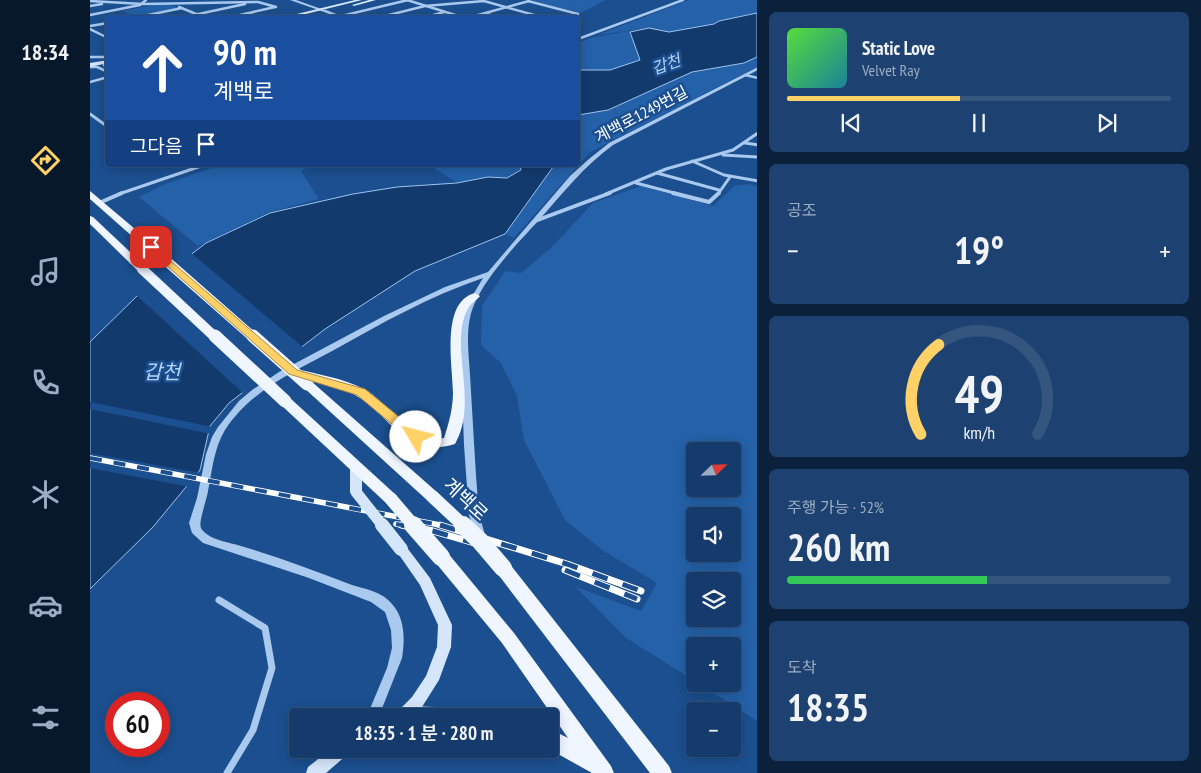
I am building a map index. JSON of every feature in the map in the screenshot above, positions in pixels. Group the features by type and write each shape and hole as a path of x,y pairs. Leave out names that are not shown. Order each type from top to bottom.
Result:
{"main road":[{"path":"294,15 360,0"},
{"path":"310,15 374,0"},
{"path":"90,59 105,59"},
{"path":"90,66 105,59"},
{"path":"90,194 293,372 310,381 361,392 402,428 427,444 440,445 450,441 460,402 456,341 458,327 464,305 475,296"},
{"path":"90,219 391,499 441,556 508,638 601,769"},
{"name":"계백로","path":"310,381 480,541 662,773"},
{"path":"356,466 356,492 426,582 445,625 444,647 432,680 410,708"},
{"path":"559,743 601,769"},
{"path":"314,773 333,758"}],"street":[{"path":"292,0 336,15"},
{"path":"343,15 407,0 456,15"},
{"path":"524,0 578,14 576,15"},
{"path":"580,38 683,0"},
{"path":"90,1 109,3"},
{"path":"389,15 425,6 484,1 535,15"},
{"path":"477,15 529,1"},
{"path":"90,15 145,2"},
{"path":"90,6 109,3 145,2 258,2 276,7 240,15"},
{"path":"193,15 258,2"},
{"path":"172,3 197,14"},
{"path":"148,15 182,8"},
{"path":"434,15 446,12"},
{"path":"485,13 491,15"},
{"path":"90,28 105,24"},
{"path":"90,28 105,36"},
{"path":"100,34 105,33"},
{"path":"90,66 105,71"},
{"name":"계백로1249번길","path":"480,541 474,515 468,452 464,332 468,312 475,296 491,273 595,154 757,68"},
{"path":"745,75 757,78"},
{"path":"90,82 105,78"},
{"path":"90,114 105,125"},
{"path":"535,221 635,183 656,172 720,154 745,143 757,133"},
{"path":"745,143 757,145"},
{"path":"720,154 757,157"},
{"path":"692,161 730,177 757,181"},
{"path":"99,203 121,193 198,167"},
{"path":"656,172 720,190"},
{"path":"635,183 708,202 730,177"},
{"path":"376,708 392,672 397,653 398,637 395,622 388,608 375,598 279,562 207,540 200,534 194,523 202,499 211,451 222,427 244,402 266,383 380,320 466,281 491,273"},
{"path":"219,600 266,628 272,668 253,730 227,773"}],"shaded area":[{"path":"531,0 606,0 580,13"},
{"path":"689,0 757,0 757,13 719,21 714,24 668,32 649,28 597,35"},
{"path":"170,4 179,8 145,15 131,15 123,11"},
{"path":"628,31 640,60 610,70 580,70 580,42 590,38"},
{"path":"757,57 757,67 590,152 580,163 580,115 608,110 692,72 744,63"},
{"path":"214,167 308,167 301,171 319,199 269,212 198,246 139,197 165,184"},
{"path":"432,167 520,167 521,170 507,178 488,177 458,183"},
{"path":"552,167 577,167 514,238 505,234"},
{"path":"749,184 757,187 757,721 741,711 741,702 728,702 712,692 741,692 741,637 686,637 686,675 626,638 576,587 641,611 657,583 602,550 565,520 524,440 517,396 501,363 481,345 482,306 505,271 521,273 552,247 593,203 641,186 713,206 734,186"}],"water":[{"name":"갑천","path":"757,13 757,57 744,63 692,72 608,110 580,115 580,70 610,70 640,60 630,32 649,28 669,32 714,24 719,21"},
{"name":"갑천","path":"520,167 553,167 505,234 415,271 325,329 229,403 210,426 200,470 153,527 90,589 90,342 137,296 206,243 270,213 353,194 397,187 457,183 488,177 507,178 521,170"}],"pier":[{"path":"190,252 304,348 244,394 135,294"},
{"path":"90,402 213,427 211,434 90,409"},
{"path":"90,453 201,473 190,487 90,468"}],"railway":[{"path":"90,458 440,525"},
{"path":"396,524 408,526"},
{"path":"401,525 433,531 488,547"},
{"path":"440,525 445,526"},
{"path":"440,525 567,564 641,591"},
{"path":"565,570 637,599"}],"route":[{"path":"151,247 293,372 361,392 402,428 416,437"}]}
